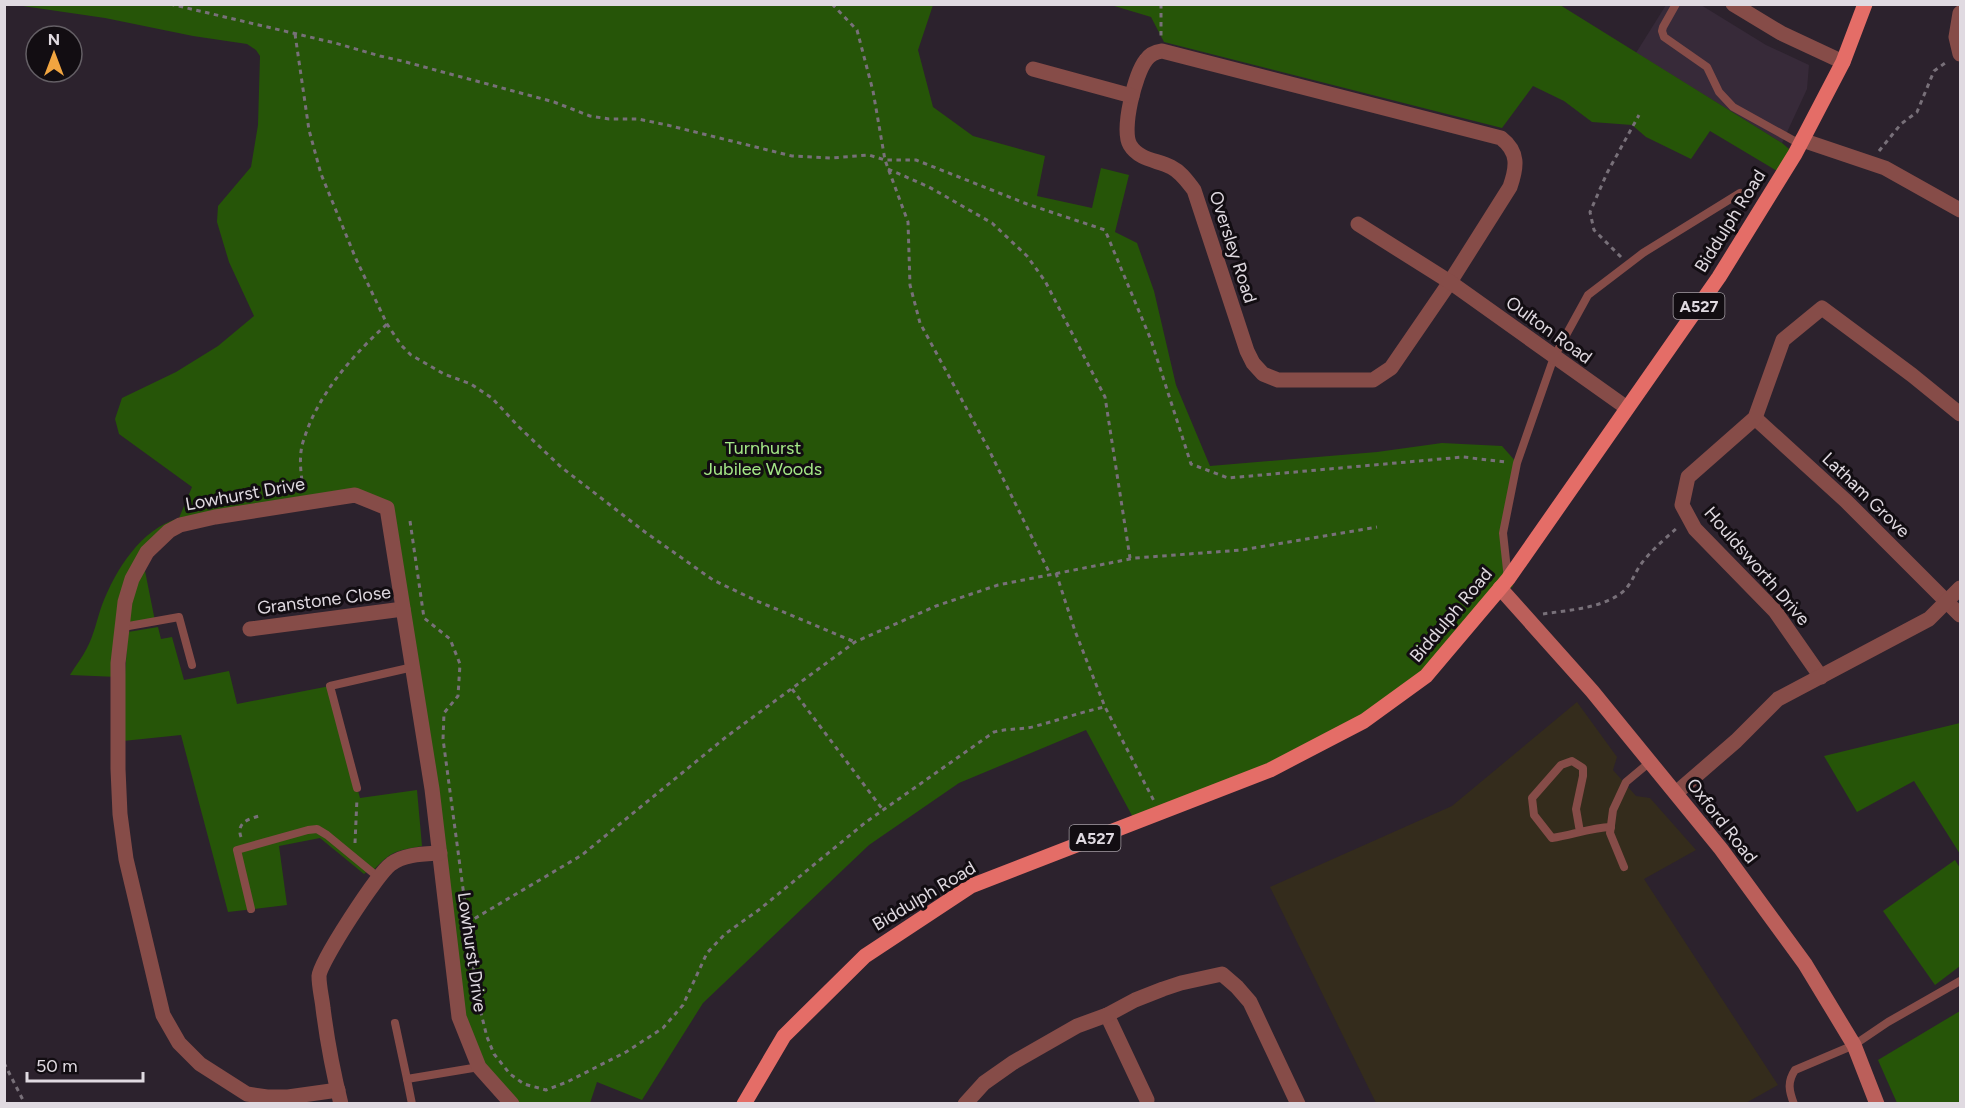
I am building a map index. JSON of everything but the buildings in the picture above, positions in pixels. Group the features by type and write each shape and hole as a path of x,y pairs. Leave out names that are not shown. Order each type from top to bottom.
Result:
{"main road":[{"name":"Biddulph Road","path":"744,1104 784,1036 865,956 971,886 1270,770 1364,721 1426,676 1504,584 1719,277 1801,142 1843,62 1865,4"}],"street":[{"path":"1733,4 1781,33 1843,62"},
{"path":"1960,13 1956,38 1960,53"},
{"name":"Oversley Road","path":"1162,51 1501,138 1509,144 1515,156 1515,172 1510,187 1391,368 1373,380 1278,380 1263,374 1246,351 1194,190 1185,177 1172,167 1136,153 1129,144 1126,132 1132,96 1147,59 1155,52 1162,51"},
{"path":"1033,69 1132,96"},
{"path":"1801,142 1885,168 1960,210"},
{"name":"Oulton Road","path":"1358,224 1449,282 1627,408"},
{"name":"Houldsworth Drive","path":"1821,677 1775,611 1695,529 1682,505 1688,477 1755,418 1783,340 1822,308 1960,414"},
{"name":"Latham Grove","path":"1755,418 1846,501 1960,615"},
{"name":"Lowhurst Drive","path":"340,1097 267,1097 247,1094 200,1065 179,1043 163,1015 126,859 120,814 118,663 125,602 132,579 147,552 169,531 180,525 215,517 355,495 387,508 432,789 459,1017 479,1067 512,1104"},
{"name":"Oxford Road","path":"1504,584 1525,616 1592,691 1722,849 1805,964 1854,1045 1877,1104"},
{"path":"1676,793 1736,741 1778,699 1929,619 1960,588"},
{"name":"Granstone Close","path":"250,629 403,609"},
{"path":"340,1097 327,1039 319,974 350,918 378,877 391,863 406,857 440,853"},
{"path":"966,1104 984,1083 1014,1062 1077,1026 1181,982 1221,974 1250,1002 1298,1104"},
{"path":"1107,1015 1147,1100"}],"lane":[{"path":"1676,4 1663,27 1664,38 1707,67 1719,92 1733,107 1801,142"},
{"path":"1504,584 1503,533 1517,463 1554,357 1588,295 1643,253 1740,193"},
{"path":"123,627 179,617 192,665"},
{"path":"357,788 330,686 412,668"},
{"path":"1581,832 1576,809 1583,768 1572,761 1561,765 1532,798 1534,815 1552,838 1611,827"},
{"path":"1624,867 1610,833 1613,810 1626,782 1650,762"},
{"path":"251,909 237,850 308,830 318,829 378,877"},
{"path":"1794,1104 1789,1091 1791,1076 1795,1070 1854,1045 1888,1022 1960,981"},
{"path":"395,1023 412,1104"},
{"path":"407,1079 479,1067"}],"path":[{"path":"170,4 335,43 554,102 590,116 609,119 638,119 792,156 831,158 869,155 885,160 916,160 1026,204 1105,230 1151,340 1191,464 1228,478 1463,457 1517,463"},
{"path":"832,4 856,30 873,91 885,160 908,222 910,285 920,323 988,448 1050,574"},
{"path":"1161,4 1162,51"},
{"path":"295,34 309,130 321,174 356,259 387,324 401,345 411,355 444,374 471,384 492,398 561,467 645,532 713,580 855,642"},
{"path":"1870,163 1901,124 1917,112 1934,71 1960,53"},
{"path":"1628,264 1594,230 1590,212 1639,115"},
{"path":"888,169 929,187 992,224 1027,255 1046,281 1105,397 1130,559"},
{"path":"305,503 300,465 303,440 316,411 341,370 387,324"},
{"path":"1525,616 1576,609 1620,594 1633,581 1638,568 1651,553 1688,517"},
{"path":"410,521 424,618 450,639 460,664 458,696 444,712 443,739 478,1002 494,1054 510,1074 524,1084 546,1090 626,1052 663,1028 683,1005 708,953 725,934 883,811 994,732 1008,728 1033,727 1080,712 1105,707"},
{"path":"467,923 582,855 726,737 855,642 936,606 998,585 1130,559 1242,550 1377,527"},
{"path":"1056,573 1075,631 1105,707 1160,814"},
{"path":"792,689 883,811"},
{"path":"354,856 357,788"},
{"path":"244,848 239,833 242,824 246,820 259,816"},
{"path":"4,1063 25,1104"}],"shaded area":[{"path":"1666,5 1701,5 1766,45 1809,65 1807,89 1782,143 1636,53"},
{"path":"1577,702 1617,757 1613,770 1636,796 1650,798 1696,850 1644,879 1778,1085 1744,1104 1376,1103 1270,887 1452,806"}],"green space":[{"name":"Turnhurst Jubilee Woods","path":"16,5 933,5 918,50 933,107 973,136 1045,156 1037,196 1092,208 1101,168 1129,175 1115,232 1137,243 1154,291 1176,385 1210,466 1377,452 1442,443 1502,446 1517,463 1503,533 1513,586 1426,676 1364,721 1136,823 1086,730 959,783 869,845 703,1003 642,1100 597,1082 590,1103 512,1103 479,1067 459,1017 387,508 355,495 180,525 147,552 145,571 155,621 123,627 118,677 70,675 89,643 102,605 122,565 153,531 179,518 192,487 119,434 115,419 122,398 176,372 218,346 254,316 229,262 217,222 218,206 251,167 258,125 260,56 247,44 193,36 105,18"},
{"path":"1111,5 1560,5 1782,143 1795,154 1782,174 1710,131 1691,159 1646,137 1632,125 1592,122 1564,101 1533,86 1502,128 1164,42 1151,17"},
{"path":"158,627 161,639 172,637 184,680 229,671 237,704 330,686 360,798 417,790 422,846 394,853 372,872 370,869 364,874 320,838 279,846 287,905 228,912 181,735 123,741 128,632"},
{"path":"1960,723 1960,854 1914,781 1857,812 1824,756"},
{"path":"1955,860 1960,868 1960,966 1935,985 1883,911"},
{"path":"1960,1011 1960,1103 1897,1103 1878,1060"}]}
